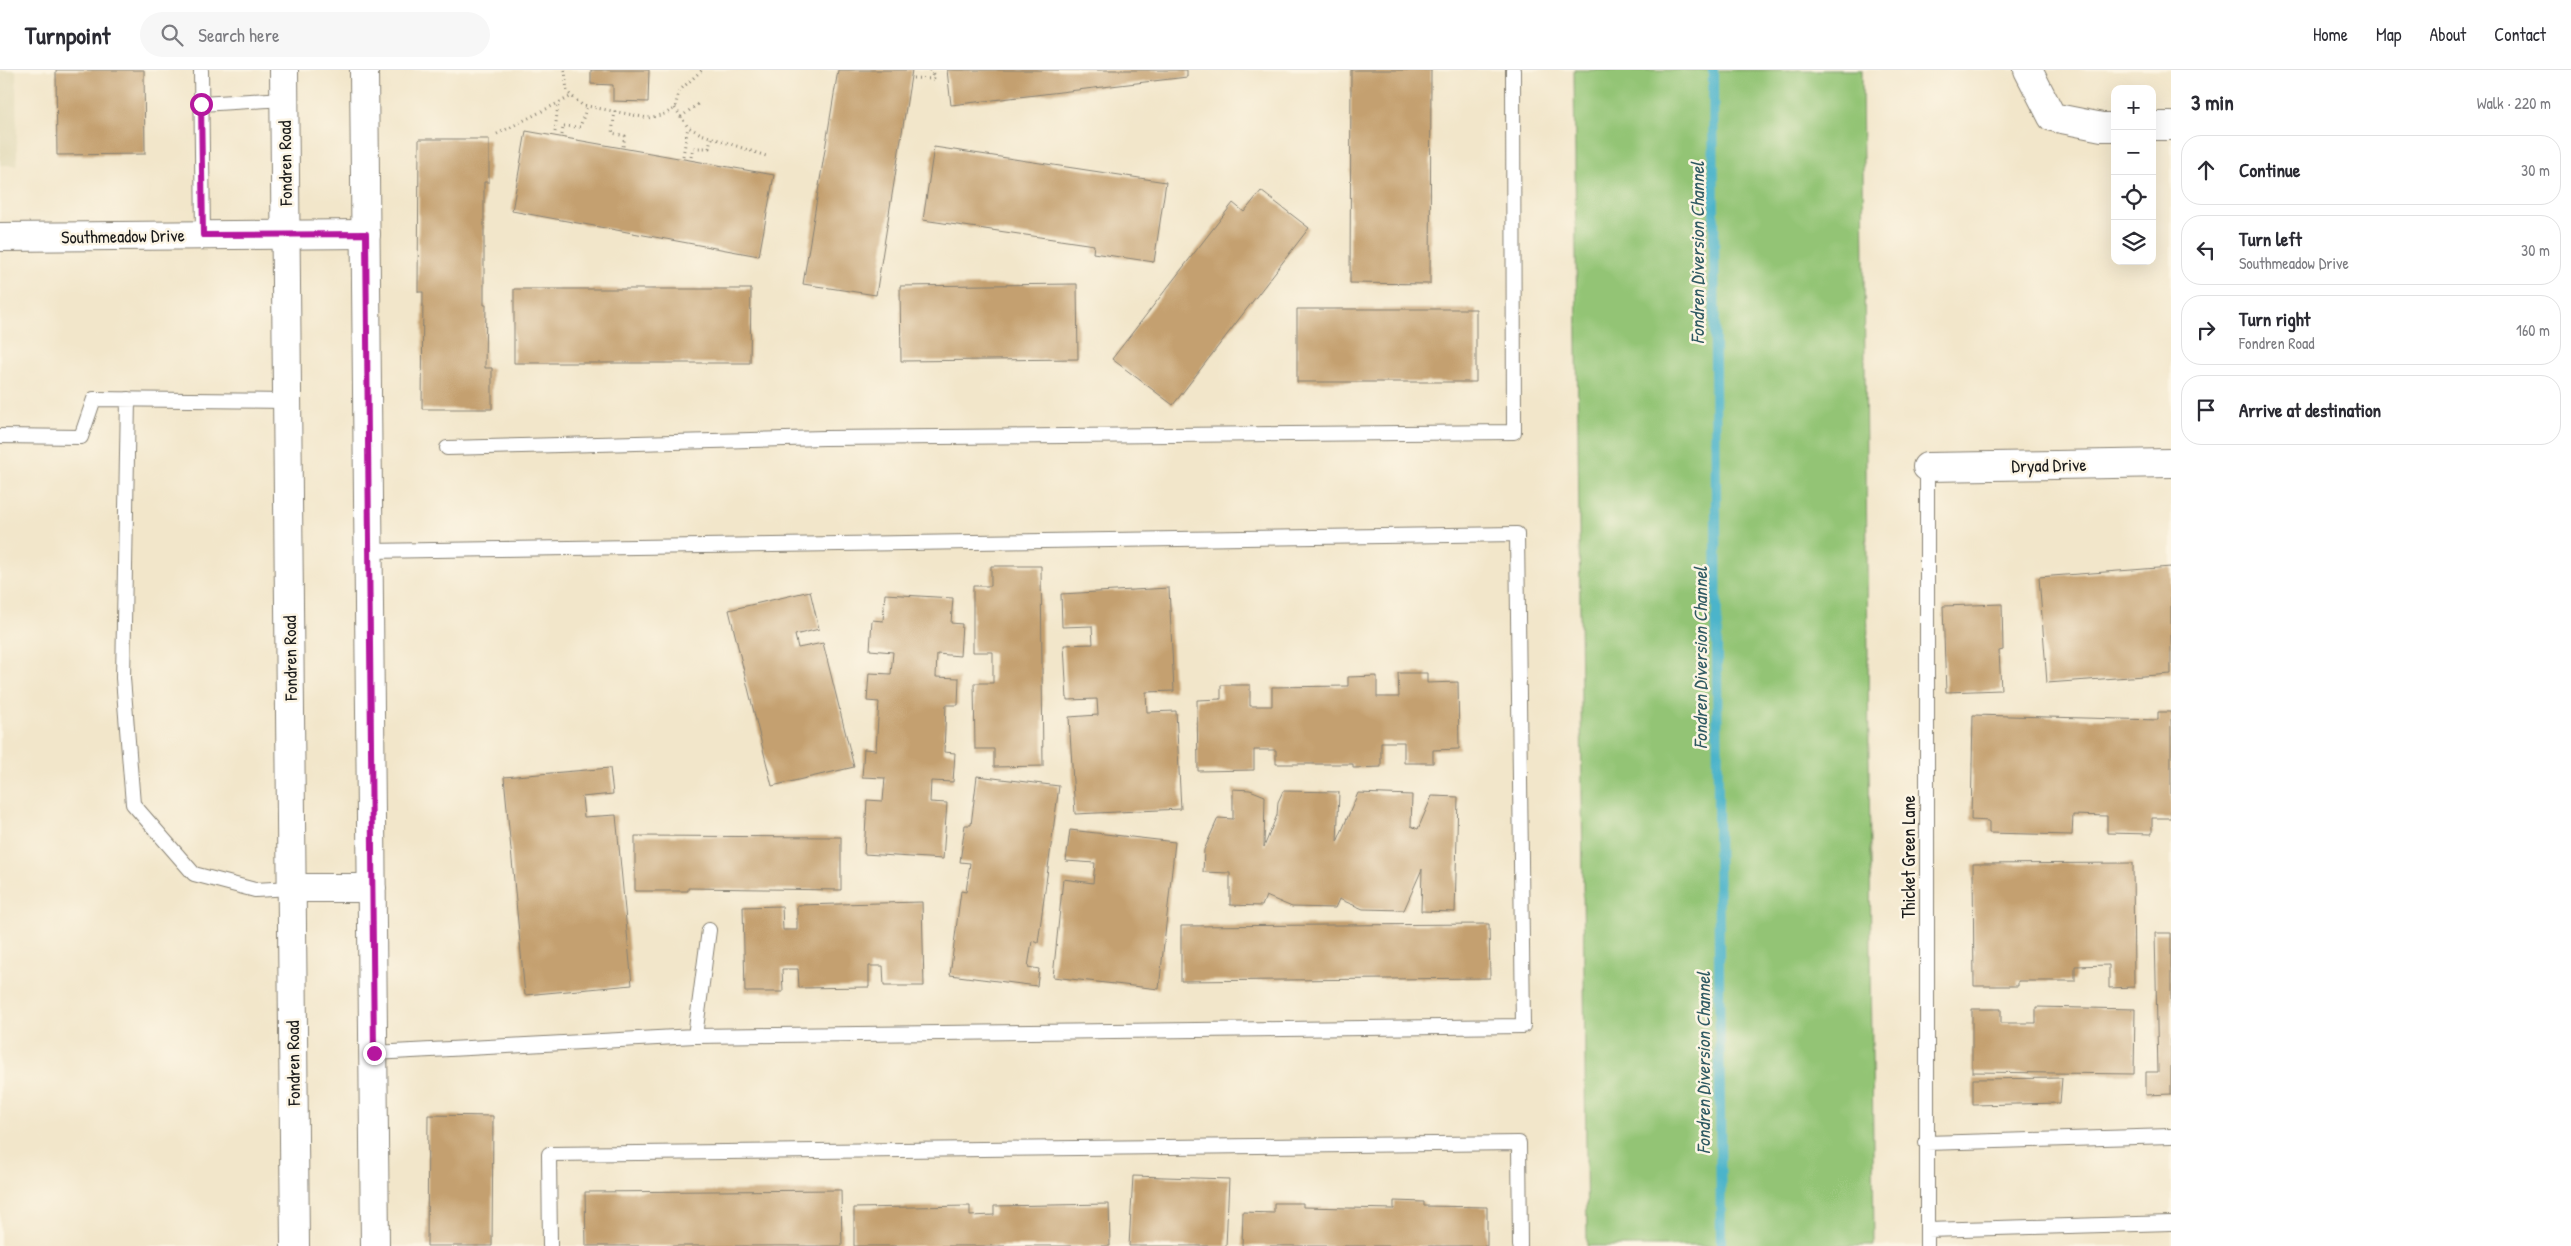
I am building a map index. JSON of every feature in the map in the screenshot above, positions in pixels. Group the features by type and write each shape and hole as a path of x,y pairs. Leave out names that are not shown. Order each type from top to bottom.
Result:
{"main road":[{"name":"Fondren Road","path":"284,70 295,1246"},
{"path":"364,70 375,1246"},
{"path":"2028,70 2052,117 2102,127 2111,127"},
{"path":"2156,126 2171,126"},
{"name":"Southmeadow Drive","path":"0,237 366,234"},
{"name":"Dryad Drive","path":"1926,467 2171,463"},
{"path":"292,888 372,888"}],"lane":[{"path":"201,70 203,235"},
{"path":"447,448 825,438 1514,432 1513,70"},
{"path":"201,104 284,99"},
{"path":"0,436 81,437 94,399 287,401"},
{"path":"128,399 123,678 133,804 194,874 255,890 292,888"},
{"name":"Thicket Green Lane","path":"1926,467 1927,1246"},
{"path":"369,550 1517,534 1523,1026 695,1036 374,1053"},
{"path":"695,1036 709,930"},
{"path":"1926,1143 2171,1136"},
{"path":"550,1246 549,1154 1509,1143 1519,1143 1520,1246"},
{"path":"1927,1230 2171,1223"}],"path":[{"path":"565,70 567,92 587,106 648,118 665,114 675,108 679,91 702,70"},
{"path":"913,78 934,78 931,70"},
{"path":"498,134 572,96"},
{"path":"681,117 700,102"},
{"path":"555,132 558,103"},
{"path":"562,135 563,126 580,127 587,106"},
{"path":"675,108 688,127 711,138 769,157"},
{"path":"615,111 612,133 625,136 623,147"},
{"path":"683,156 688,127"},
{"path":"691,157 693,148 709,148 711,138"}],"shaded area":[{"path":"0,70 16,70 17,165 0,165"}],"green space":[{"path":"1574,70 1862,70 1874,1246 1587,1246"}],"building":[{"path":"56,70 144,70 145,154 57,155"},
{"path":"591,70 649,70 648,102 613,101 613,85 591,84"},
{"path":"838,70 912,70 876,295 803,284"},
{"path":"947,70 1187,70 1187,77 951,105"},
{"path":"1351,70 1431,70 1430,284 1350,283"},
{"path":"526,131 774,175 759,256 512,211"},
{"path":"419,139 489,139 489,182 484,182 484,305 486,305 485,368 492,368 492,409 422,409 423,292 418,292"},
{"path":"934,147 1166,182 1154,262 1093,253 1094,245 923,220"},
{"path":"1261,191 1309,228 1173,405 1112,359 1233,203 1244,212"},
{"path":"1077,284 1078,359 901,361 900,286"},
{"path":"514,289 751,289 750,363 514,363"},
{"path":"1297,309 1476,309 1476,382 1297,382"},
{"path":"991,566 1041,566 1043,766 994,767 994,749 975,749 974,683 993,683 993,652 973,652 973,586 991,586"},
{"path":"2171,567 2171,674 2047,683 2039,577"},
{"path":"1169,588 1174,691 1146,692 1147,712 1176,711 1181,809 1075,814 1069,717 1098,715 1097,699 1067,700 1064,645 1093,644 1092,626 1062,627 1061,594"},
{"path":"810,591 819,629 795,635 798,648 823,643 854,767 772,786 729,610"},
{"path":"885,594 953,598 951,623 962,624 960,656 937,654 936,677 959,678 958,705 946,705 944,752 955,753 953,782 931,781 930,802 947,803 943,859 864,854 867,800 883,801 885,778 862,777 864,749 876,750 879,702 867,701 869,673 891,674 893,652 870,650 872,620 883,621"},
{"path":"2002,604 2003,650 1999,651 2001,690 1946,692 1943,606"},
{"path":"1398,673 1427,673 1427,683 1458,682 1459,749 1433,750 1433,763 1404,763 1404,742 1381,742 1381,767 1353,768 1353,764 1276,764 1276,750 1254,750 1254,770 1198,771 1197,700 1221,699 1221,685 1250,685 1250,706 1272,706 1272,687 1348,686 1348,677 1377,676 1377,697 1399,697"},
{"path":"2158,712 2171,712 2171,818 2152,818 2152,834 2107,833 2107,816 2073,815 2072,835 1989,833 1989,821 1971,820 1973,715 2158,720"},
{"path":"610,768 613,794 582,797 584,817 616,815 632,985 525,995 504,777"},
{"path":"977,776 1059,786 1038,943 1032,941 1028,967 1039,969 1037,986 950,975 961,891 966,892 970,863 960,862 965,825 971,825"},
{"path":"1233,789 1250,790 1265,796 1264,847 1277,815 1278,802 1283,791 1339,792 1337,842 1358,793 1412,795 1411,826 1418,829 1432,796 1458,797 1455,912 1421,911 1422,869 1404,910 1363,909 1339,899 1335,908 1292,907 1266,896 1262,906 1230,905 1230,873 1203,872 1204,850 1218,818 1233,819"},
{"path":"1070,830 1175,842 1159,989 1053,977 1063,879 1093,883 1095,863 1066,861"},
{"path":"635,836 841,837 841,890 688,888 688,891 635,891"},
{"path":"2133,863 2134,987 2109,988 2109,965 2075,966 2075,981 2018,981 2018,986 1974,986 1973,864"},
{"path":"922,902 924,986 884,986 883,966 869,966 869,987 799,988 798,969 782,969 783,992 745,992 743,907 782,906 783,930 797,930 797,905"},
{"path":"1489,924 1490,978 1181,981 1181,926"},
{"path":"2155,933 2171,933 2171,1094 2146,1095 2146,1072 2158,1072"},
{"path":"2036,1007 2135,1009 2134,1074 1972,1072 1972,1009 2001,1009 2001,1023 2036,1023"},
{"path":"2062,1078 2060,1103 1973,1105 1973,1079"},
{"path":"428,1115 493,1116 492,1246 427,1246"},
{"path":"1133,1176 1229,1179 1226,1246 1129,1246"},
{"path":"841,1190 842,1246 586,1246 585,1192"},
{"path":"1394,1201 1424,1202 1424,1206 1487,1207 1487,1246 1242,1246 1243,1212 1274,1213 1274,1203 1303,1203 1303,1207 1394,1209"},
{"path":"1109,1204 1110,1246 854,1246 854,1208 970,1206 970,1216 994,1215 994,1206"}],"waterway":[{"name":"Fondren Diversion Channel","path":"1713,70 1721,1246"}],"route":[{"path":"201,104 203,235 366,234 374,1053"}]}
